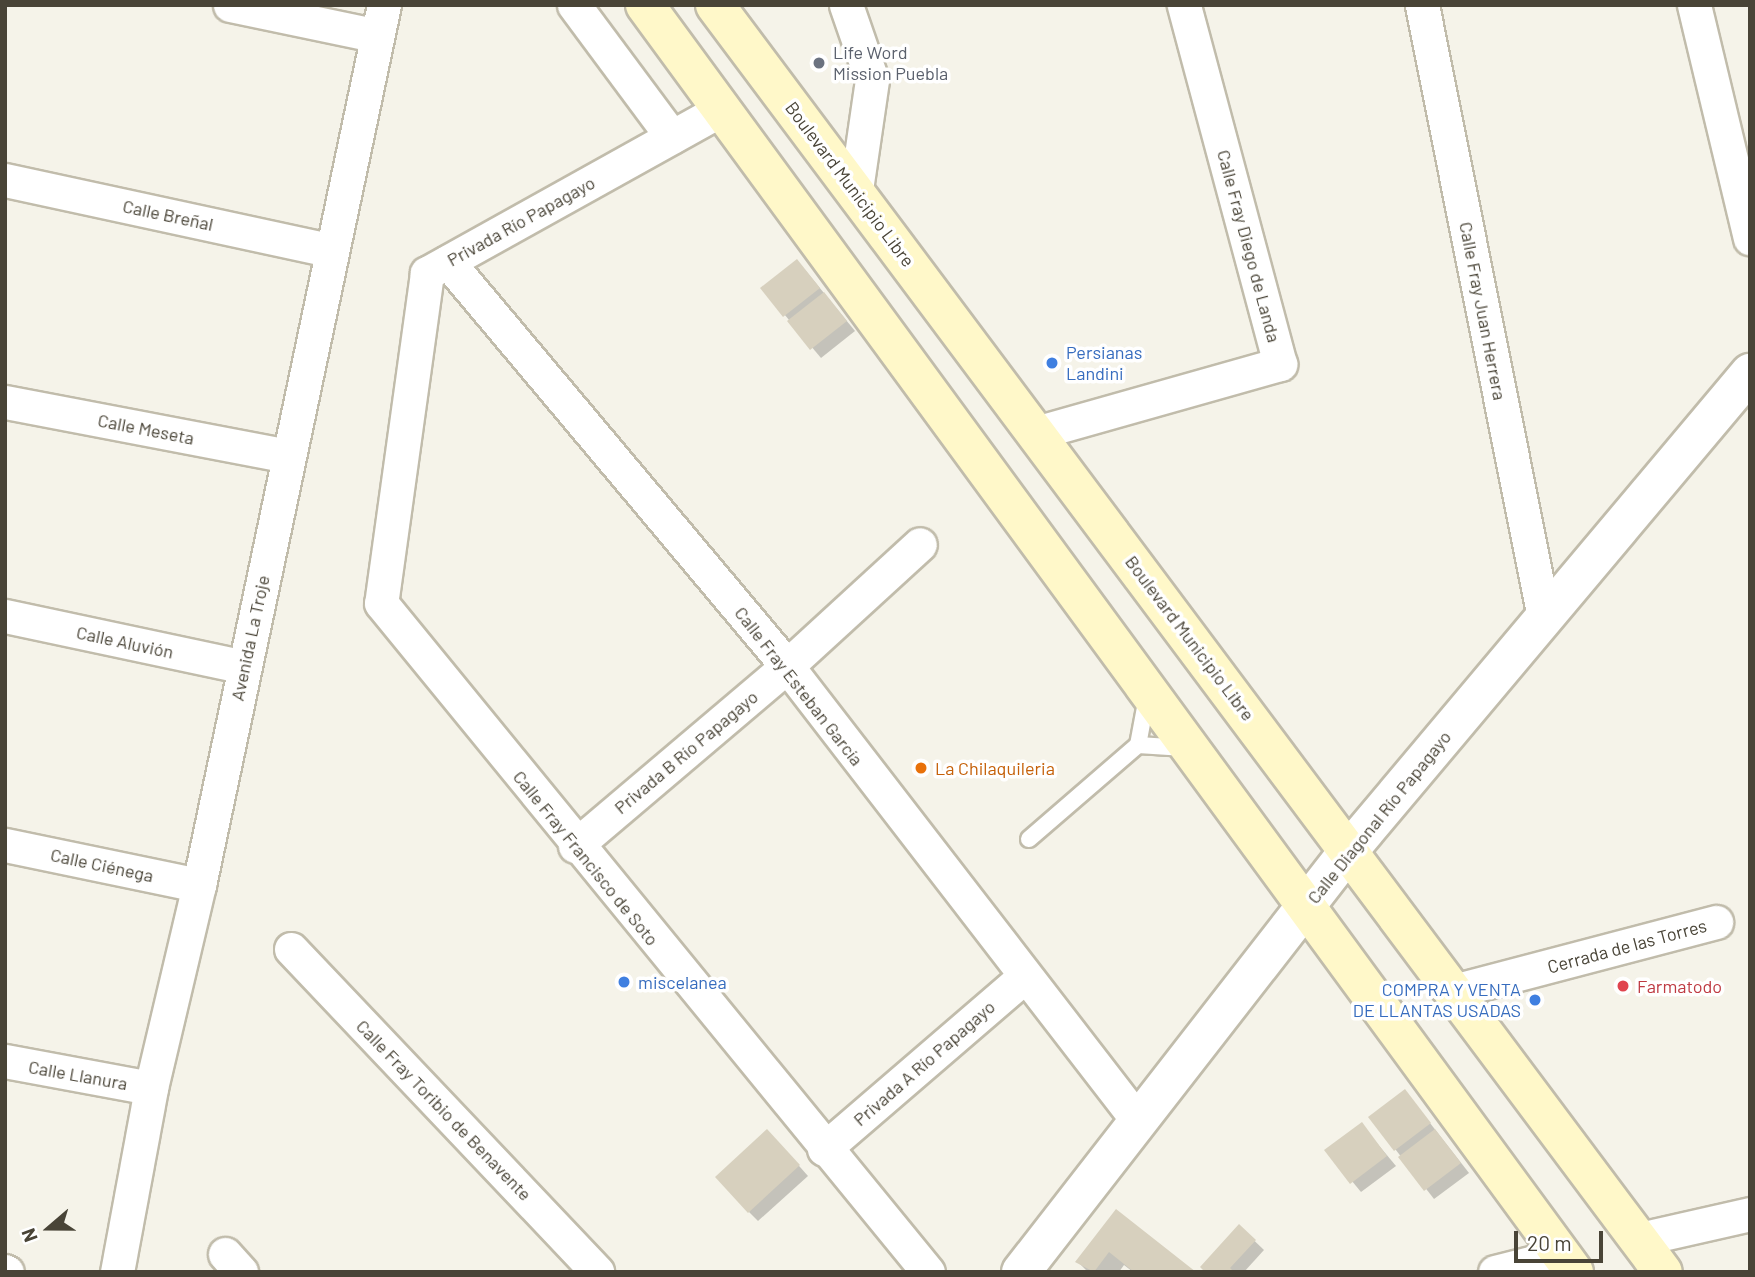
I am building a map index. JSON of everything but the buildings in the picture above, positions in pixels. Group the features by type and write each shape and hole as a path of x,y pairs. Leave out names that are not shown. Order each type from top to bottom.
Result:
{"main road":[{"path":"645,5 1149,688 1568,1264"},
{"name":"Boulevard Municipio Libre","path":"715,5 1457,990 1663,1272"}],"street":[{"path":"230,5 379,20"},
{"path":"574,5 672,137"},
{"path":"846,5 872,80 856,190"},
{"name":"Calle Fray Diego de Landa","path":"1036,433 1280,364 1184,5"},
{"name":"Calle Fray Juan Herrera","path":"1422,5 1544,618"},
{"path":"1694,5 1750,238"},
{"name":"Avenida La Troje","path":"117,1272 151,1088 199,885 379,20"},
{"name":"Privada Río Papagayo","path":"381,603 427,273 722,109"},
{"name":"Calle Breñal","path":"5,180 330,250"},
{"name":"Calle Fray Esteban García","path":"448,262 787,666 1024,977 1138,1121"},
{"name":"Calle Diagonal Río Papagayo","path":"1021,1272 1350,849 1750,373"},
{"name":"Calle Meseta","path":"5,402 288,456"},
{"name":"Privada B Río Papagayo","path":"575,846 787,666 920,544"},
{"name":"Calle Fray Francisco de Soto","path":"381,603 575,846 928,1272"},
{"name":"Calle Aluvión","path":"5,616 244,667"},
{"name":"Calle Ciénega","path":"5,845 199,885"},
{"name":"Cerrada de las Torres","path":"1457,990 1716,922"},
{"name":"Calle Fray Toribio de Benavente","path":"291,949 597,1272"},
{"name":"Privada A Río Papagayo","path":"824,1149 1024,977"},
{"name":"Calle Llanura","path":"5,1061 151,1088"},
{"path":"1640,1240 1750,1214"},
{"path":"1495,1272 1568,1264"}],"lane":[{"path":"1029,839 1138,745 1149,688"},
{"path":"1138,745 1193,749"}],"place":[{"name":"Life Word Mission Puebla","path":"819,63"},
{"name":"Persianas Landini","path":"1052,363"},
{"name":"La Chilaquileria","path":"921,768"},
{"name":"miscelanea","path":"624,982"},
{"name":"Farmatodo","path":"1623,986"},
{"name":"COMPRA Y VENTA DE LLANTAS USADAS","path":"1535,1000"}]}
